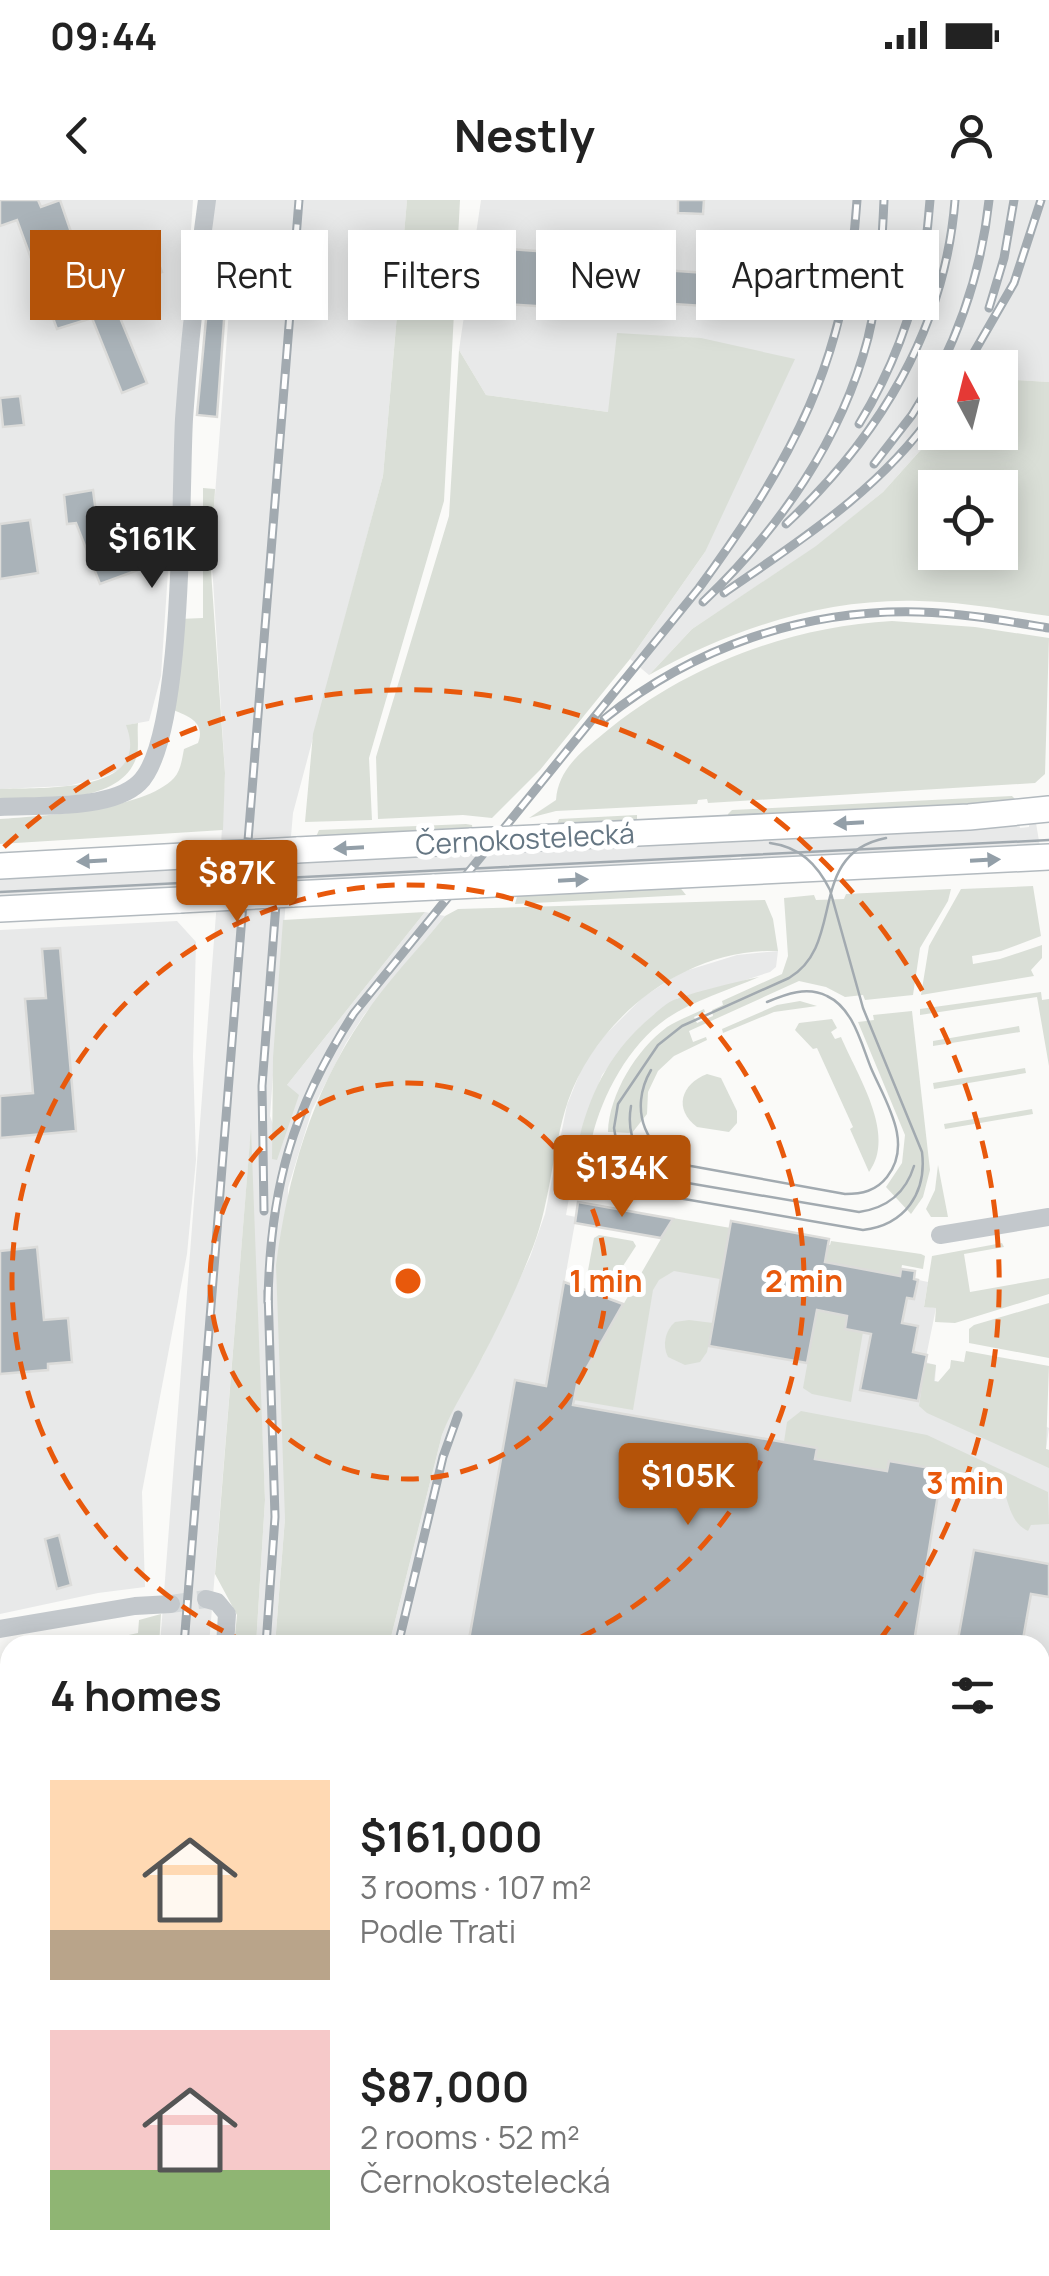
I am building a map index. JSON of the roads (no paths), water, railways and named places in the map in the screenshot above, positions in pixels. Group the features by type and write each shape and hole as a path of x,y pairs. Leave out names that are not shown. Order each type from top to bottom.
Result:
{"main road":[{"name":"Černokostelecká","path":"0,866 969,817 1049,809"},
{"name":"Černokostelecká","path":"0,909 1049,857"}],"street":[{"path":"0,807 96,802 118,796 143,779 158,748 171,690 184,416 206,200"},
{"path":"940,1235 1049,1217"},
{"path":"214,1603 228,1622 226,1635"},
{"path":"0,1629 136,1606 171,1604"}],"tunnel":[{"path":"171,1604 206,1599"}],"tram line":[{"path":"770,843 790,848 806,858 830,890 863,1008 922,1152 921,1181 910,1204 891,1221 863,1230 661,1195 638,1180 618,1151 614,1128 618,1104 658,1045 682,1026 789,978 806,963 817,944 824,923 829,901 835,880 845,862 861,847 886,838"},
{"path":"0,892 1049,840"},
{"path":"651,1070 644,1085 641,1115 652,1141 675,1160 845,1194 873,1189 895,1164 897,1136 850,1017 827,996 812,992 789,994 767,1002"},
{"path":"631,1106 631,1131 639,1152 654,1170 676,1181 859,1212 894,1197 906,1184 914,1166"}],"railway":[{"path":"185,1635 299,200"},
{"path":"268,1302 274,1222 288,1151 333,1048 354,1013 699,588 762,496 809,406 827,360 851,257 857,200"},
{"path":"703,602 781,514 842,412 872,321 884,200"},
{"path":"859,424 887,372 908,316 923,259 930,200"},
{"path":"786,524 850,455 902,378 937,293 949,247 955,200"},
{"path":"948,350 972,286 989,200"},
{"path":"989,308 1004,258 1014,200"},
{"path":"975,350 1014,283 1041,200"},
{"path":"874,464 918,405"},
{"path":"724,593 811,533 865,489 918,433"},
{"path":"604,719 675,671 713,653 752,637 834,617 919,612 1049,628"},
{"path":"264,1211 262,1086 276,904"},
{"path":"267,1635 275,1517 268,1291"},
{"path":"400,1635 443,1457 458,1415"}]}
